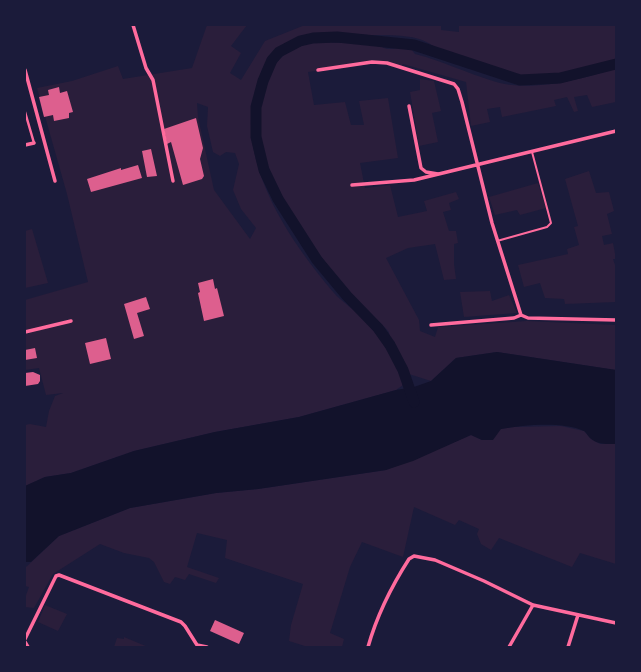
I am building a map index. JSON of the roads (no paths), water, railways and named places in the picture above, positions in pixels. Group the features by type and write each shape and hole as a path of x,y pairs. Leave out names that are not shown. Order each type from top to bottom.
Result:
{"street":[{"path":"133,25 146,68 152,80 173,181"},
{"path":"318,70 372,62 388,63 454,84 458,89 462,102 497,241 521,315"},
{"path":"25,70 55,181"},
{"path":"410,106 421,168 428,173 441,174"},
{"path":"25,112 34,143 25,145"},
{"path":"352,185 398,182 441,174 616,131"},
{"path":"431,325 514,318 521,315 528,318 616,320"},
{"path":"25,332 71,321"},
{"path":"368,647 376,620 384,601 409,559 414,556 435,560 484,581 533,605 578,616 616,623"},
{"path":"25,639 56,576 63,576 180,622 185,626 196,645 207,647"},
{"path":"508,647 533,605"},
{"path":"568,647 578,616"},
{"path":"25,642 28,647"}],"lane":[{"path":"497,241 547,227 551,223 532,152"}],"waterway":[{"path":"414,402 403,370 390,345 378,328 347,296 317,260 278,199 264,170 256,137 256,107 263,81 272,60 279,52 300,41 313,38 337,37 414,45 520,80 560,78 616,64"}]}
